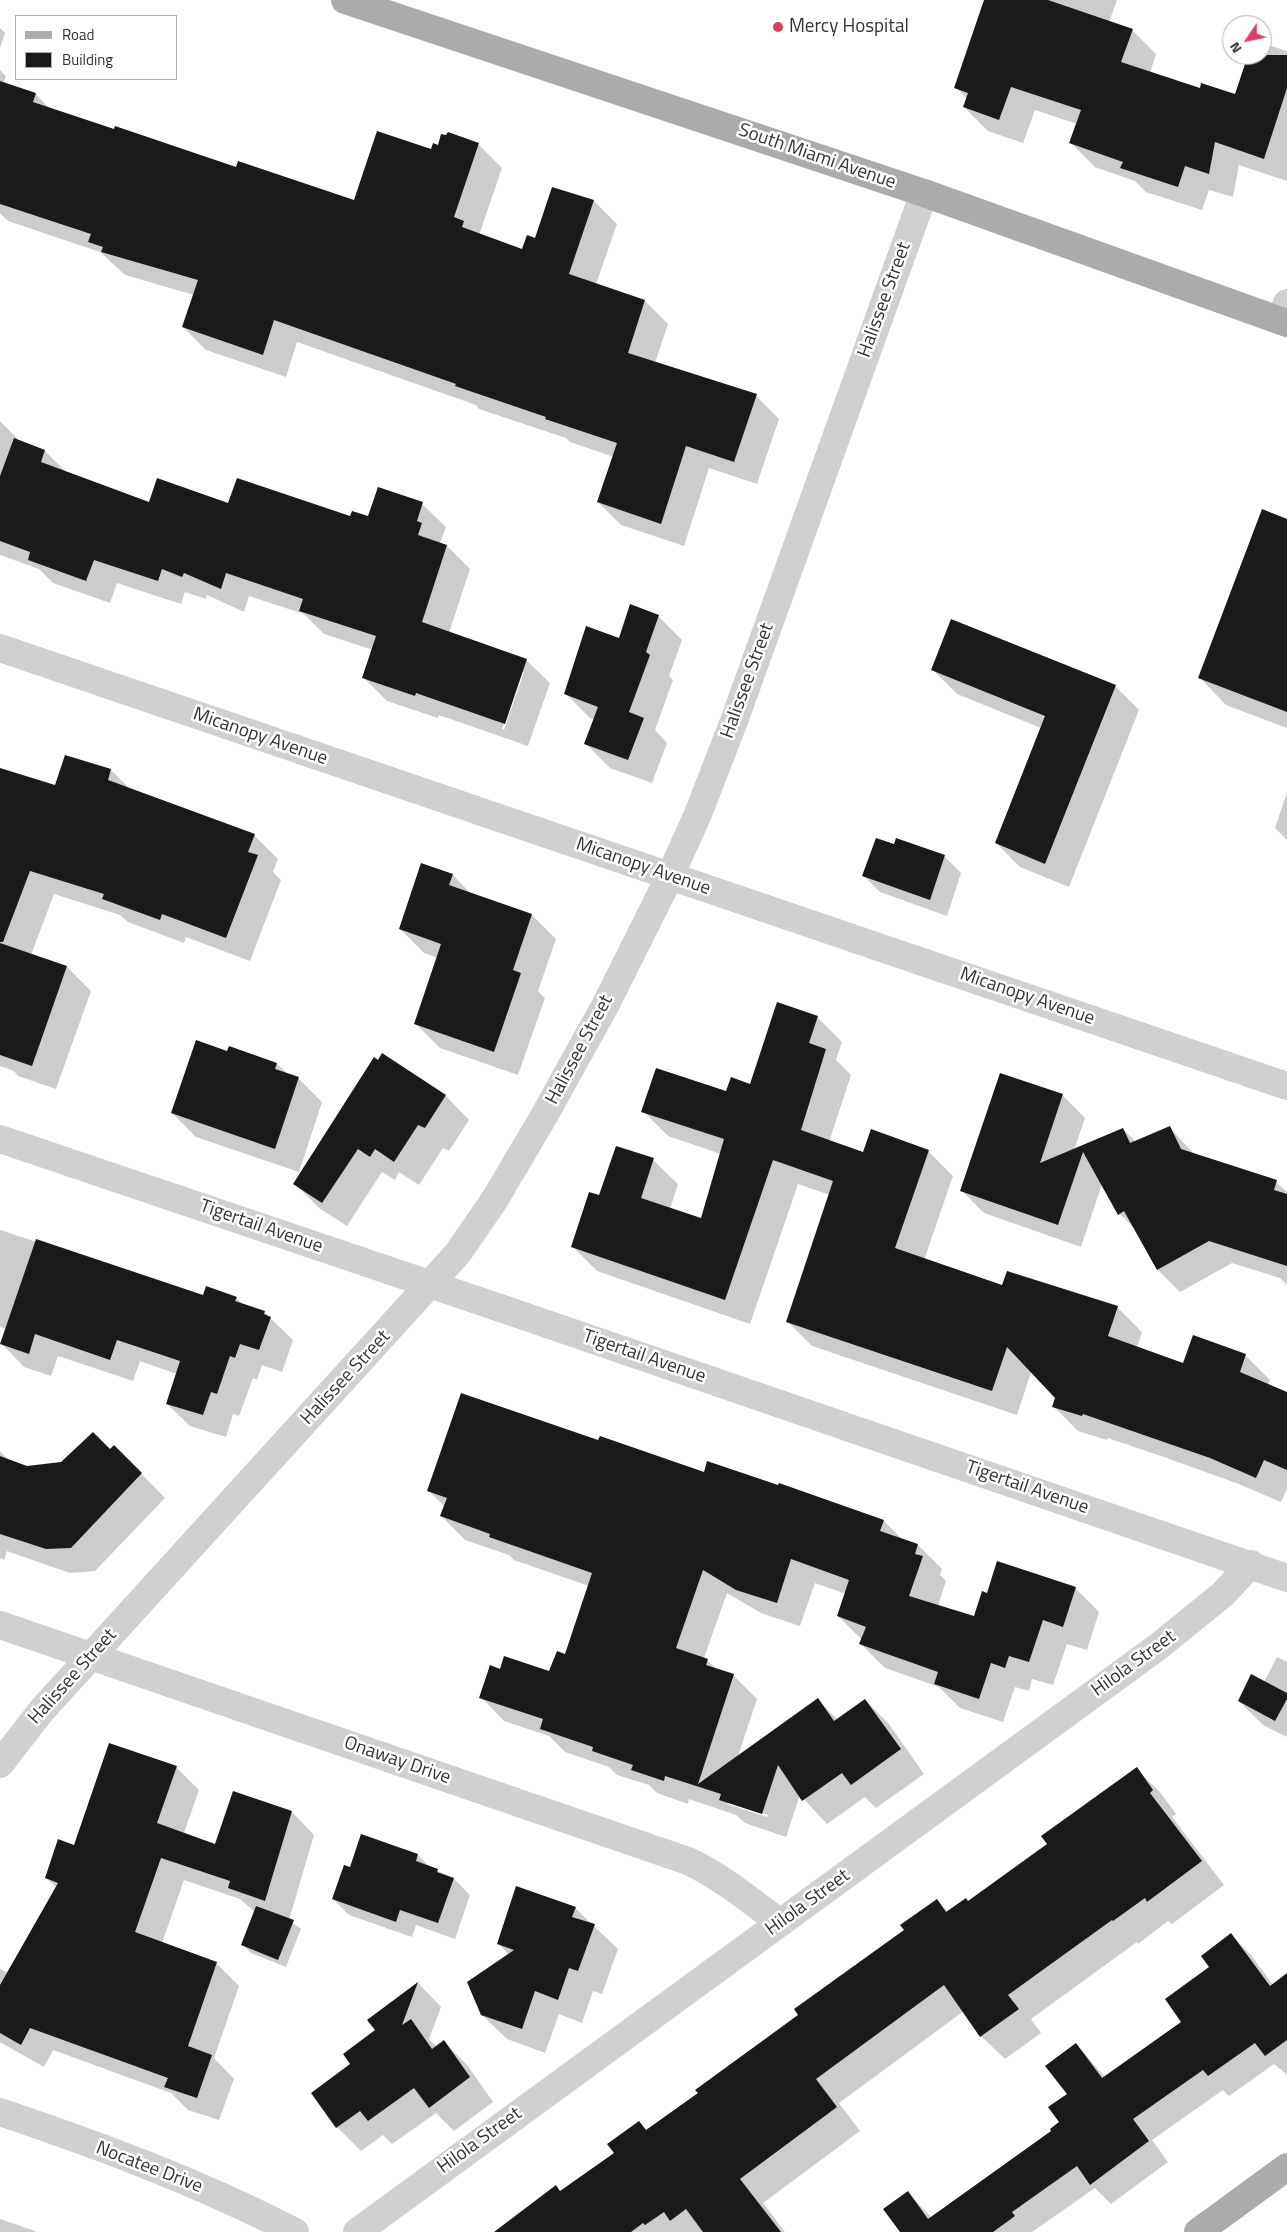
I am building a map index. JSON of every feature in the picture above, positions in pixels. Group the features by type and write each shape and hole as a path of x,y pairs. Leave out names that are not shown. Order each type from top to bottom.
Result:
{"main road":[{"name":"South Miami Avenue","path":"345,0 924,193 1285,316"},
{"path":"1198,2232 1287,2167"}],"street":[{"name":"Halissee Street","path":"0,1764 42,1710 469,1240 544,1116 606,1004 670,876 698,814 734,720 924,193"},
{"name":"Micanopy Avenue","path":"0,648 1287,1086"},
{"name":"Tigertail Avenue","path":"0,1139 431,1284 1251,1564 1287,1578"},
{"name":"Hilola Street","path":"357,2232 1159,1646 1223,1594 1251,1564"},
{"name":"Onaway Drive","path":"0,1625 688,1861 710,1872 780,1923"},
{"name":"Nocatee Drive","path":"0,2112 170,2174 244,2206 295,2232"}],"building":[{"path":"984,0 1048,0 1133,29 1121,62 1200,88 1201,83 1235,94 1245,65 1272,65 1272,55 1287,55 1287,88 1264,159 1215,142 1209,174 1185,166 1178,187 1120,168 1123,162 1069,143 1081,110 1011,87 999,120 963,107 968,93 954,88"},
{"path":"0,81 36,93 33,102 114,129 115,126 236,167 238,161 354,200 377,131 431,149 433,143 438,145 441,134 446,135 448,132 479,143 454,217 464,221 462,227 522,249 527,235 535,238 552,187 594,200 569,274 645,300 628,353 757,394 734,462 686,446 661,524 597,502 617,443 545,419 546,417 455,386 456,384 274,320 263,355 182,327 198,280 101,252 103,247 88,242 91,234 0,204"},
{"path":"14,438 45,450 41,462 149,502 157,478 228,503 237,478 350,516 352,511 368,516 378,487 423,502 417,521 422,523 418,535 447,545 422,622 527,659 505,724 416,693 415,696 362,678 376,636 299,611 303,599 226,573 221,589 184,573 182,577 162,569 158,581 94,560 86,581 28,560 30,552 0,541 0,476"},
{"path":"1262,509 1287,519 1287,712 1198,678"},
{"path":"630,604 659,615 646,652 650,655 629,712 644,718 628,760 584,744 598,707 564,694 586,626 619,638"},
{"path":"951,619 1116,685 1045,864 995,843 1045,716 931,670"},
{"path":"65,755 111,769 108,780 255,834 248,852 258,855 226,938 162,914 160,920 102,899 104,894 30,871 3,942 0,942 0,768 55,785"},
{"path":"876,838 894,844 896,838 945,855 930,900 862,876"},
{"path":"421,863 453,874 449,885 532,914 513,970 521,973 494,1052 414,1024 441,944 399,929"},
{"path":"0,943 67,966 32,1066 0,1055"},
{"path":"777,1002 818,1016 809,1043 826,1049 801,1130 863,1152 871,1129 929,1150 895,1248 1002,1285 1007,1271 1118,1306 1108,1336 1183,1363 1193,1335 1246,1354 1240,1372 1287,1392 1287,1470 1264,1460 1256,1478 1210,1458 1083,1414 1082,1416 1052,1407 1055,1398 1007,1347 992,1391 786,1322 833,1181 773,1160 725,1300 571,1247 589,1192 599,1195 616,1146 654,1158 641,1198 701,1218 724,1139 641,1112 656,1068 726,1091 731,1077 750,1084"},
{"path":"196,1040 227,1051 229,1046 277,1063 275,1069 299,1077 275,1149 171,1113"},
{"path":"382,1053 446,1095 425,1128 418,1125 394,1162 375,1149 370,1157 358,1149 322,1203 293,1184 374,1057 378,1060"},
{"path":"1000,1073 1063,1094 1040,1163 1123,1128 1130,1143 1170,1126 1181,1149 1277,1180 1274,1190 1287,1194 1287,1266 1209,1241 1157,1270 1124,1211 1118,1215 1083,1152 1058,1225 960,1191"},
{"path":"36,1239 203,1295 206,1286 237,1297 235,1301 265,1311 264,1314 271,1317 259,1350 240,1344 235,1358 230,1356 217,1394 211,1392 203,1415 166,1404 180,1361 117,1340 110,1360 35,1334 29,1354 0,1344"},
{"path":"461,1393 598,1440 600,1436 704,1472 707,1461 778,1485 779,1483 884,1520 880,1531 918,1544 915,1554 923,1556 909,1596 974,1616 982,1591 987,1593 997,1561 1076,1587 1063,1627 1043,1620 1029,1662 1009,1656 1005,1668 991,1663 979,1699 934,1684 938,1672 859,1644 866,1627 837,1616 849,1580 791,1559 777,1603 736,1590 703,1570 676,1648 708,1659 706,1665 734,1674 698,1784 818,1698 834,1721 865,1699 901,1749 851,1785 842,1773 802,1801 778,1765 762,1814 719,1800 721,1794 665,1776 664,1781 631,1770 633,1765 592,1751 593,1747 540,1729 543,1719 479,1698 490,1665 500,1669 504,1656 549,1671 557,1651 565,1654 592,1573 489,1537 490,1534 440,1516 447,1498 427,1491"},
{"path":"93,1432 110,1449 114,1445 142,1473 71,1548 46,1549 0,1534 0,1456 27,1466 61,1462"},
{"path":"1251,1674 1287,1693 1287,1699 1275,1721 1238,1701"},
{"path":"109,1743 177,1766 157,1823 215,1844 233,1791 292,1811 265,1901 228,1888 230,1881 161,1858 135,1932 217,1962 188,2046 212,2055 197,2098 164,2087 168,2078 30,2028 21,2045 0,2033 0,1985 58,1883 45,1878 58,1839 74,1845"},
{"path":"1137,1767 1153,1790 1150,1793 1202,1861 1147,1902 1145,1898 1112,1920 1008,1995 1019,2009 980,2037 944,1985 816,2079 837,2107 740,2179 781,2232 703,2232 686,2209 670,2221 664,2212 631,2232 494,2232 556,2185 560,2191 614,2153 607,2144 639,2121 646,2130 698,2093 695,2090 798,2015 794,2009 904,1930 900,1925 937,1899 946,1912 966,1898 968,1901 1047,1844 1041,1836"},
{"path":"361,1834 418,1854 416,1861 438,1869 437,1872 454,1878 438,1923 400,1910 396,1922 332,1899 344,1865 350,1867"},
{"path":"516,1886 576,1907 572,1917 595,1924 578,1971 569,1968 558,2000 535,1991 522,2029 481,2015 467,1982 514,1950 497,1944"},
{"path":"256,1906 294,1920 278,1960 241,1945"},
{"path":"1231,1933 1270,1986 1287,1973 1287,2040 1265,2056 1255,2043 1208,2076 1203,2070 1133,2119 1149,2141 1090,2185 1077,2166 1012,2212 1015,2216 993,2232 900,2232 883,2209 908,2191 928,2219 1051,2131 1050,2129 1059,2122 1048,2107 1067,2094 1045,2066 1076,2043 1102,2078 1181,2022 1165,1999 1209,1967 1201,1956"},
{"path":"418,1982 402,2025 411,2019 432,2049 444,2040 470,2077 429,2108 414,2088 368,2121 360,2111 336,2128 311,2093 350,2064 343,2054 375,2030 367,2020"}],"place":[{"name":"Mercy Hospital","path":"778,27"}]}
